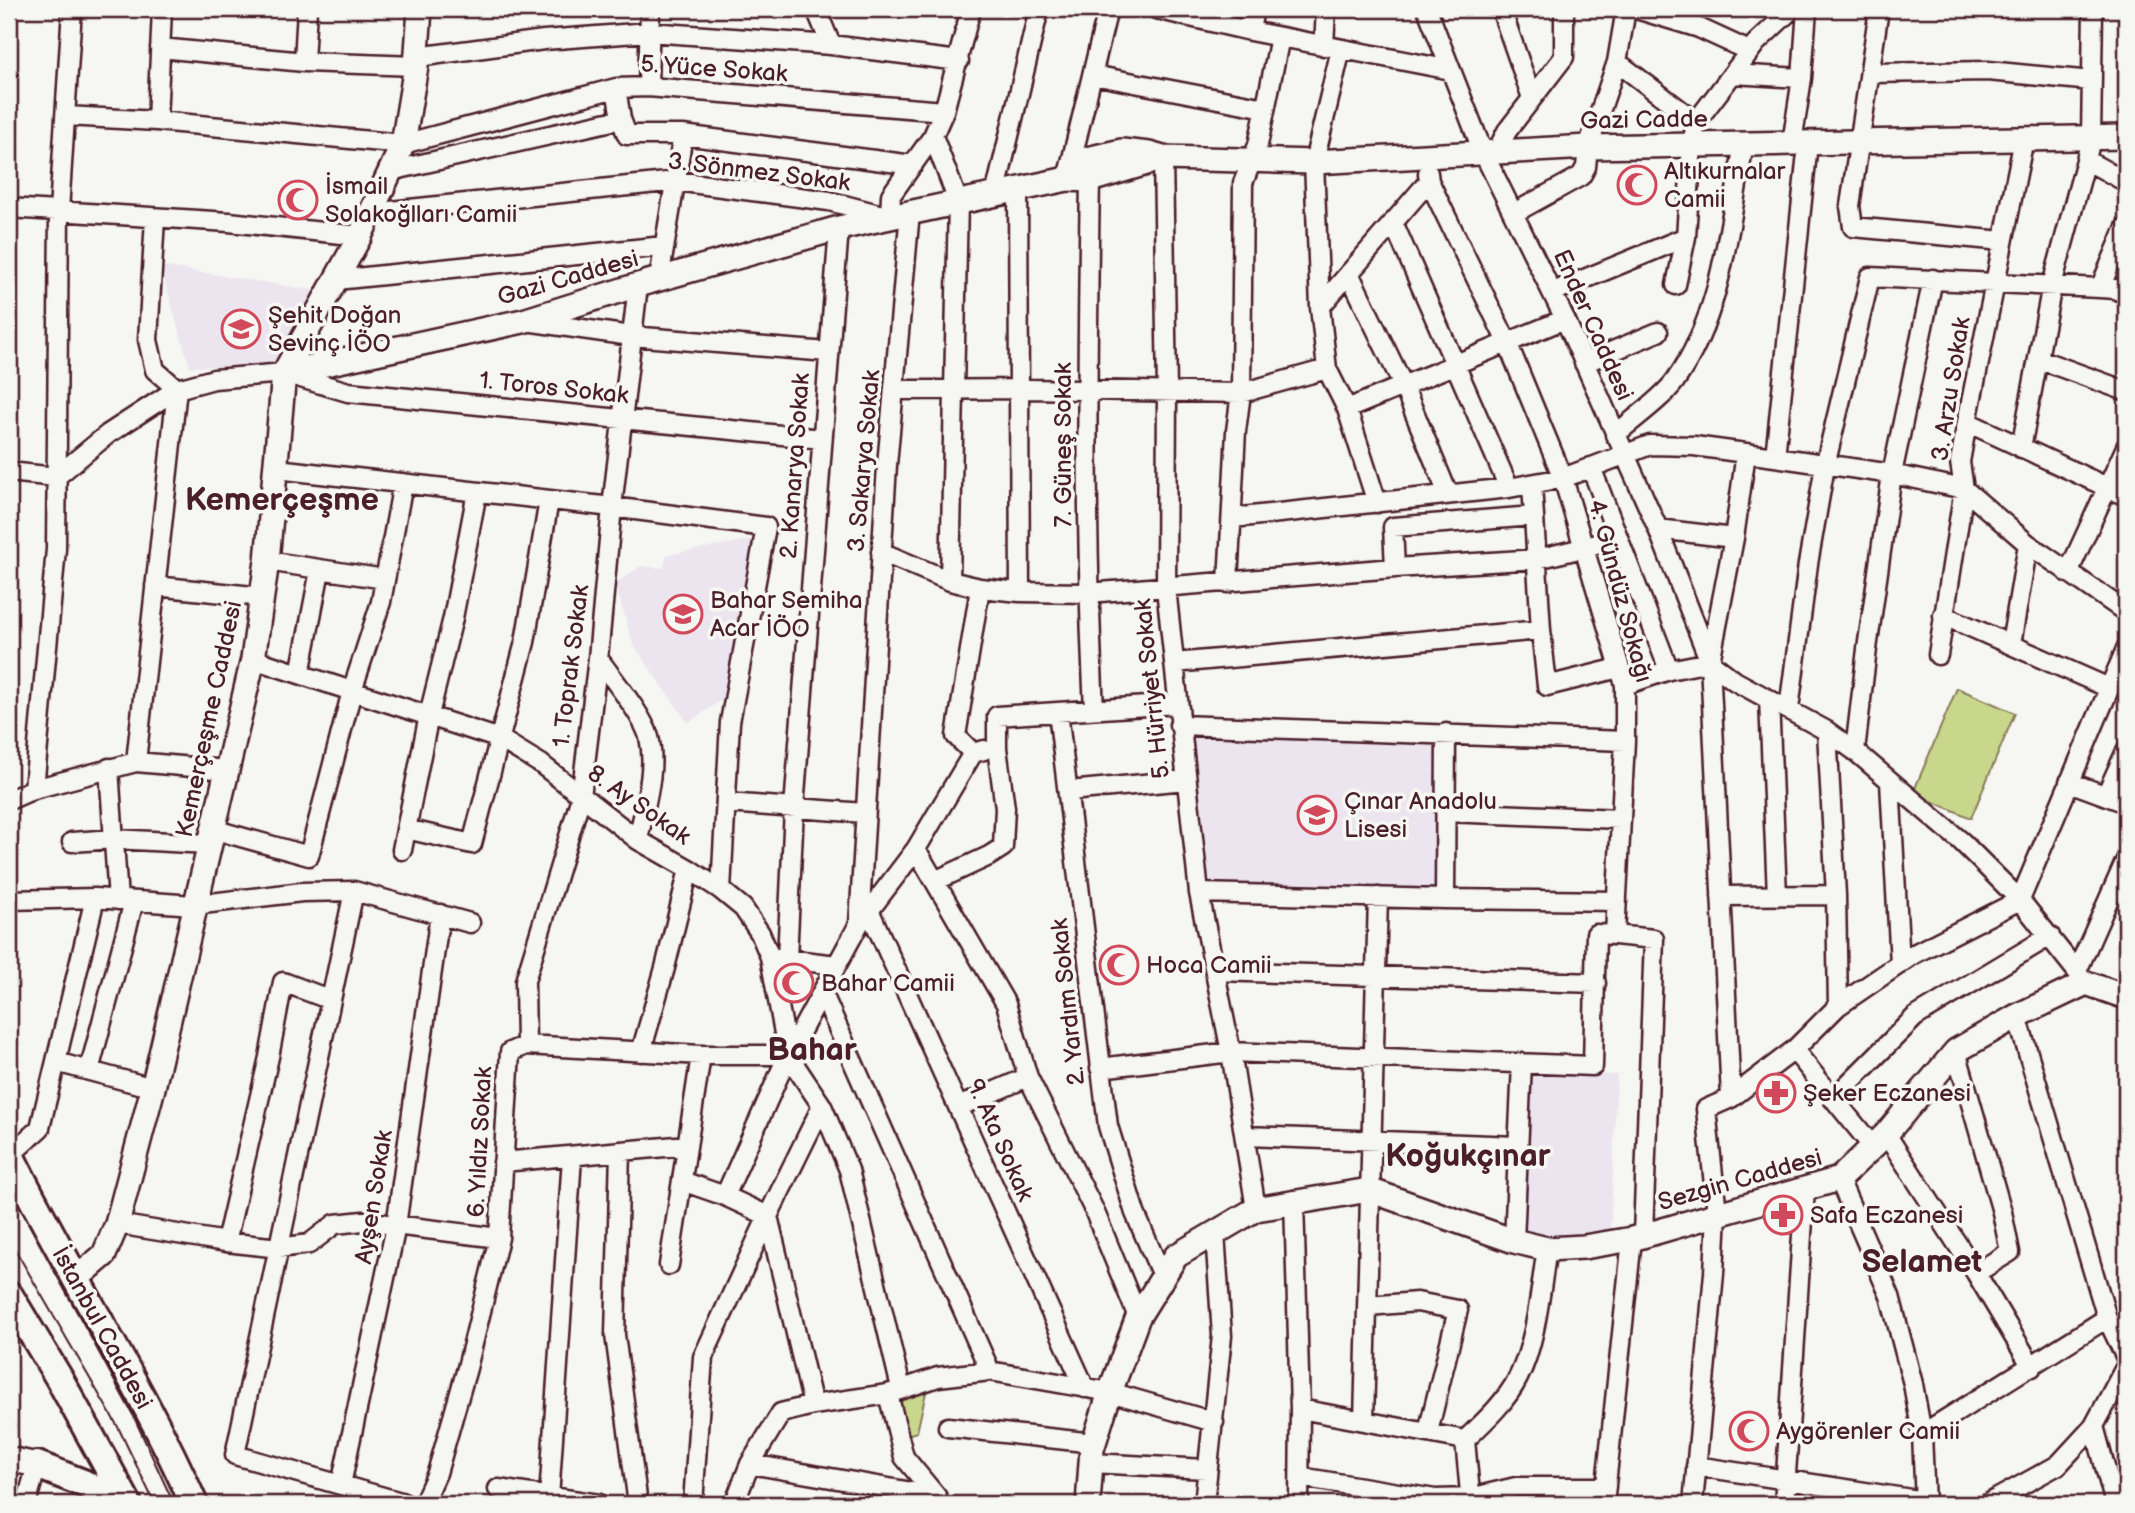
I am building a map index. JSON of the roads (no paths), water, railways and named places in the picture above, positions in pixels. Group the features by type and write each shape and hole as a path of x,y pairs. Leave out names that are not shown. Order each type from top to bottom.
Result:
{"highway":[{"name":"İstanbul Caddesi","path":"9,1154 47,1231 170,1449 194,1504"},
{"path":"9,1295 16,1320 96,1445 128,1504"},
{"path":"37,1465 91,1467 95,1460 96,1445"},
{"path":"37,1465 83,1483 123,1504"}],"main road":[{"name":"Kemerçeşme Caddesi","path":"76,1279 104,1255 117,1223 153,1088 253,659 263,597 277,469 284,373 360,236 403,144 417,62 420,9"},
{"name":"Gazi Cadde","path":"1163,158 1314,162 1588,147 2126,137"},
{"path":"1067,179 1087,159 1122,151 1163,158"},
{"name":"Gazi Caddesi","path":"284,373 523,321 839,228 1067,179 1090,180 1163,158"},
{"path":"2082,977 2126,997"},
{"name":"Sezgin Caddesi","path":"1369,1189 1514,1241 1547,1249 1584,1247 1638,1237 1805,1190 1839,1179 1880,1140 1956,1051 2082,977"},
{"path":"1088,1504 1092,1453 1110,1392 1138,1317 1176,1256 1256,1209 1294,1200 1369,1189"},
{"path":"9,1459 37,1465"}],"street":[{"path":"34,789 56,549 59,211 72,9"},
{"path":"157,121 162,9"},
{"path":"304,62 307,9"},
{"path":"648,87 650,9"},
{"path":"816,9 831,45"},
{"name":"3. Sakarya Sokak","path":"864,918 865,813 894,390 900,215 891,195 933,136 944,111 971,9"},
{"path":"995,195 1039,9"},
{"path":"1067,179 1108,9"},
{"path":"1156,9 1182,12 1250,31 1451,71"},
{"path":"1250,31 1254,9"},
{"path":"1326,9 1333,47 1314,162 1320,307 1327,369 1347,409 1377,503"},
{"name":"Ender Caddesi","path":"1427,9 1451,71 1490,152 1514,213 1553,292 1658,529 1710,662"},
{"path":"1501,9 1532,98"},
{"path":"1490,152 1564,57 1564,9"},
{"path":"1514,213 1581,176 1586,167 1588,147 1617,62 1626,9"},
{"path":"1636,9 1699,28 1749,51"},
{"path":"1676,285 1686,237 1696,122 1749,51 1792,9"},
{"path":"1775,457 1800,143 1807,9"},
{"path":"1880,9 1850,206 1853,227 2003,241"},
{"path":"2021,448 2052,285 2091,138 2093,9"},
{"path":"160,48 304,62 417,62 544,40 649,32 831,45 959,61"},
{"path":"1228,583 1236,431 1241,393 1243,183 1258,145 1280,37"},
{"path":"1617,62 1696,122"},
{"path":"1872,73 1988,71 2092,81"},
{"path":"1733,74 1802,78"},
{"path":"1093,75 1265,108"},
{"name":"5. Yüce Sokak","path":"403,144 616,88 648,87 944,111"},
{"path":"616,88 621,119 627,135 683,135 914,165"},
{"path":"65,116 157,121 403,144"},
{"path":"390,171 621,119"},
{"name":"1. Toprak Sokak","path":"526,1045 525,981 581,797 631,336 664,246 683,135"},
{"path":"933,136 958,201 950,581"},
{"name":"3. Arzu Sokak","path":"2024,139 1960,462 1964,489 2028,544 2126,612"},
{"path":"1615,435 1674,383 1702,333 1718,283 1744,144"},
{"path":"1320,307 1429,181 1428,155"},
{"name":"5. Hürriyet Sokak","path":"1163,158 1167,391 1166,588 1199,892 1231,1052 1256,1209"},
{"path":"2086,160 2126,182"},
{"name":"7. Güneş Sokak","path":"1090,180 1088,593 1094,709"},
{"name":"3. Sönmez Sokak","path":"371,214 676,181 830,201 900,215"},
{"name":"4. Gündüz Sokağı","path":"1429,181 1507,342 1563,478 1622,677 1625,741 1615,935"},
{"path":"1018,190 1020,592"},
{"path":"9,208 229,222 360,236"},
{"path":"136,762 177,389 155,370 148,340 155,218"},
{"path":"1393,222 1509,488"},
{"path":"2100,288 2126,227"},
{"name":"2. Kanarya Sokak","path":"779,958 794,808 839,228"},
{"path":"1553,292 1686,237"},
{"path":"336,280 664,246"},
{"path":"1349,273 1403,385 1448,494"},
{"path":"1789,709 1808,564 1825,466 1870,277 2100,288 2115,289 2126,294"},
{"path":"1855,751 1892,474 1933,279"},
{"path":"1347,409 1565,319"},
{"path":"523,321 631,336 828,352"},
{"path":"1584,363 1658,332"},
{"path":"2038,359 2126,391"},
{"path":"894,390 1241,393 1327,369"},
{"name":"Gazi Caddesi","path":"56,477 108,434 177,389 214,379 284,373"},
{"name":"1. Toros Sokak","path":"284,373 348,392 822,439"},
{"path":"1967,422 2126,496"},
{"path":"1233,517 1509,488 1563,478 1650,445 1694,446 1892,474 1964,489 1938,655"},
{"path":"2068,573 2126,447"},
{"path":"1731,1098 1710,662 1734,538 1746,453"},
{"path":"1591,467 1669,670"},
{"path":"277,469 766,527 730,722 721,890"},
{"path":"9,472 56,477"},
{"path":"72,842 210,837 309,856 352,691 381,602 403,483"},
{"path":"1532,484 1547,686 1710,662 1735,681 1827,730 1855,751 1962,842 2020,900 2082,977"},
{"path":"402,850 429,715 453,618 477,492"},
{"path":"406,829 472,844 525,642 549,500"},
{"path":"1395,568 1393,527 1534,516"},
{"path":"1658,529 1734,538"},
{"path":"881,552 950,581 980,588 1020,592 1088,593 1537,559 1618,537"},
{"path":"2011,644 2028,544"},
{"path":"267,561 385,579"},
{"path":"300,674 320,570"},
{"path":"155,586 263,597"},
{"path":"973,753 956,736 980,588"},
{"path":"1943,615 2109,688"},
{"path":"1174,663 1541,630"},
{"path":"1693,1504 1717,1213 1706,1109 1731,1098 1794,1049 1838,1006 1914,954 2020,900 2126,649"},
{"path":"598,658 649,736 651,770 638,840"},
{"name":"8. Ay Sokak","path":"253,659 500,739 541,764 638,840 721,890 743,908 779,958 788,1055"},
{"path":"1769,699 1777,896"},
{"path":"935,881 1003,847 1005,808 997,716 1177,704"},
{"name":"2. Yardım Sokak","path":"1058,712 1108,1126 1135,1213 1163,1278"},
{"path":"1180,725 1625,741"},
{"path":"1827,730 1836,895 1838,1006"},
{"path":"1445,899 1446,733"},
{"path":"725,1196 788,1055 864,918 916,849 973,753 998,748"},
{"path":"2106,795 2126,751"},
{"path":"9,800 34,789 136,762 226,770"},
{"path":"89,1071 126,900 114,839 109,768"},
{"path":"1069,791 1186,780"},
{"path":"1890,782 1900,964"},
{"path":"2069,782 2126,803"},
{"path":"726,803 865,813"},
{"path":"1445,812 1620,819"},
{"path":"916,849 1006,1004 1028,1077 1094,1210 1138,1317"},
{"path":"2082,977 2126,860"},
{"path":"641,1052 689,869"},
{"path":"354,891 235,1455 408,1504"},
{"path":"9,900 95,898 194,905 302,892 354,891 470,923"},
{"path":"1199,892 1617,901"},
{"path":"1721,896 1836,895"},
{"path":"1364,1420 1378,897"},
{"path":"9,1154 40,1128 95,898"},
{"name":"Ayşen Sokak","path":"341,1485 396,1226 440,914"},
{"name":"9. Ata Sokak","path":"864,918 958,1107 1085,1388"},
{"path":"1100,1068 1231,1052 1593,1066 1596,934 1654,939 1638,1237 1605,1496 1516,1487 1470,1501 1435,1499 1300,1477"},
{"path":"1833,1099 1915,1017 2050,936"},
{"path":"779,958 837,965"},
{"path":"1215,971 1596,983"},
{"path":"226,1242 269,1057 283,982 331,1000"},
{"path":"822,992 990,1371"},
{"path":"2017,1016 2107,1318 2126,1358"},
{"name":"6. Yıldız Sokak","path":"423,1504 437,1472 467,1368 499,1238 510,1052 526,1045 701,1055 788,1055"},
{"path":"1794,1049 1833,1099 1880,1140 1976,1273 2032,1367"},
{"path":"1956,1051 2002,1212 2010,1252 1976,1273"},
{"path":"669,1265 701,1055"},
{"path":"788,1055 822,1106 849,1170 895,1391 904,1457 940,1500"},
{"path":"56,1062 153,1088"},
{"path":"1514,1241 1522,1063"},
{"path":"958,1107 1028,1077"},
{"path":"693,1504 703,1357 822,1106"},
{"path":"1245,1136 1518,1146"},
{"path":"503,1162 687,1145"},
{"path":"620,1152 615,1335 638,1504"},
{"path":"550,1498 572,1157"},
{"path":"1696,1466 1925,1503 1922,1434 1913,1384 1890,1296 1839,1179"},
{"path":"682,1181 725,1196 768,1216"},
{"path":"1784,1504 1805,1190"},
{"path":"1294,1200 1300,1409 1299,1504"},
{"path":"768,1216 813,1405"},
{"path":"117,1223 226,1242 279,1248 309,1244 335,1224 363,1221 499,1238"},
{"path":"1204,1504 1222,1336 1215,1233"},
{"path":"1465,1440 1492,1415 1518,1378 1533,1331 1547,1249"},
{"path":"1368,1306 1417,1302 1458,1310 1428,1432"},
{"path":"1922,1434 2107,1318"},
{"path":"1987,1504 2014,1497 2058,1465 2094,1426 2126,1366"},
{"path":"734,1504 750,1464 781,1413 895,1391 938,1377 990,1371 1110,1392 1214,1422"},
{"path":"1300,1409 1465,1440"},
{"path":"2094,1426 2115,1504"},
{"path":"948,1427 1092,1453 1206,1469"},
{"path":"1465,1440 1470,1501"},
{"path":"750,1464 940,1500"},
{"path":"26,1504 37,1465"},
{"path":"498,1489 599,1504"}],"tram line":[{"path":"9,1187 133,1415 174,1504"},
{"path":"9,1239 118,1427 155,1504"}],"place":[{"name":"Altıkurnalar Camii","path":"1637,185"},
{"name":"İsmail Solakoğlları Camii","path":"298,200"},
{"name":"Şehit Doğan Sevinç İÖO","path":"241,329"},
{"name":"Bahar Semiha Acar İÖO","path":"683,614"},
{"name":"Çınar Anadolu Lisesi","path":"1317,815"},
{"name":"Hoca Camii","path":"1119,965"},
{"name":"Bahar Camii","path":"794,983"},
{"name":"Şeker Eczanesi","path":"1776,1093"},
{"name":"Safa Eczanesi","path":"1783,1215"},
{"name":"Aygörenler Camii","path":"1749,1431"}],"district":[{"name":"Kemerçeşme","path":"282,500"},
{"name":"Bahar","path":"812,1050"},
{"name":"Koğukçınar","path":"1468,1156"},
{"name":"Selamet","path":"1922,1262"}]}
